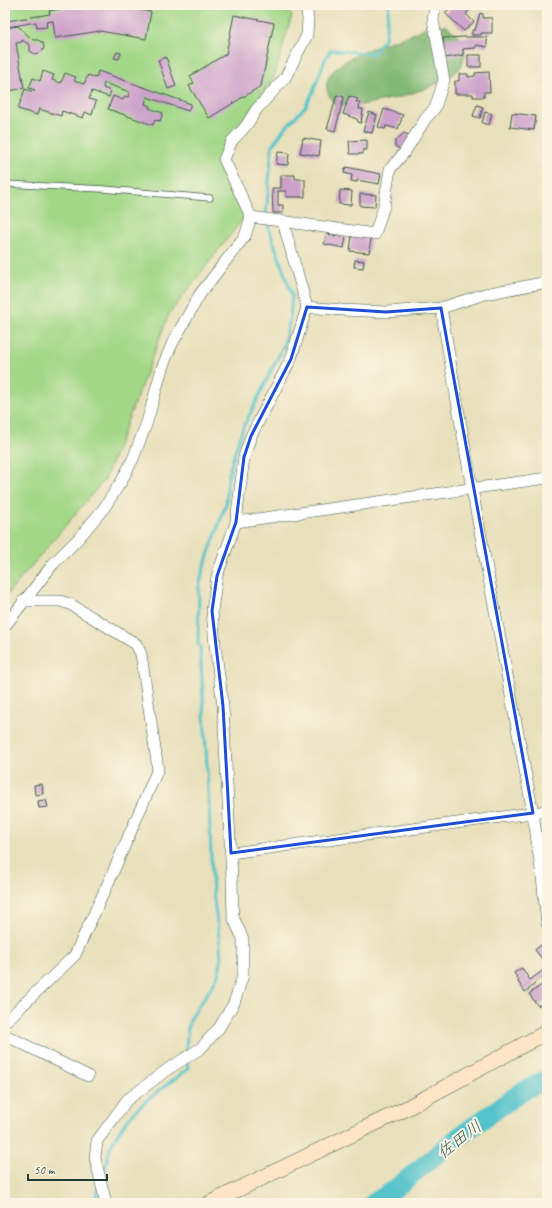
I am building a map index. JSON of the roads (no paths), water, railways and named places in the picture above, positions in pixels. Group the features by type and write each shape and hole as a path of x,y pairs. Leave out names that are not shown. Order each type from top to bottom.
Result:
{"street":[{"path":"5,626 53,564 78,539 104,508 121,482 133,459 147,422 162,368 172,344 200,294 245,236 251,217 224,159 232,142 246,126 256,110 285,78 307,35 308,19 306,5"},
{"path":"251,217 375,234 384,206 390,169 404,152 426,118 435,108 444,80 433,20 435,5"},
{"path":"106,1203 95,1158 97,1141 127,1100 168,1069 200,1048 219,1028 234,1003 243,975 242,939 233,917 223,706 212,611 216,576 236,522 244,457 251,436 291,359 307,307 283,222"},
{"path":"307,307 386,312 441,308 485,294 547,282"},
{"path":"441,308 472,489 533,813 547,924"},
{"path":"236,522 547,478"},
{"path":"5,1022 75,955 158,769 141,654 136,644 70,604 60,602 23,601"},
{"path":"231,853 547,811"},
{"path":"210,1203 405,1109 547,1032"},
{"path":"5,1035 88,1076"}],"lane":[{"path":"5,184 103,189 210,198"}],"waterway":[{"path":"266,217 272,146 285,128 305,107 313,92 326,57 331,50 373,54 385,38 389,5"},
{"path":"186,1053 187,1032 190,1020 214,983 218,975 221,959 213,887 202,676 200,647 198,644 199,587 203,570 226,504 228,476 236,448 243,428 284,345 290,318 292,295 267,223"},
{"path":"103,1176 110,1148 118,1132 126,1121 145,1102 188,1069 187,1061"},
{"name":"佐田川","path":"373,1203 392,1191 457,1138 521,1092 547,1079"},
{"path":"96,1203 99,1187"}]}
